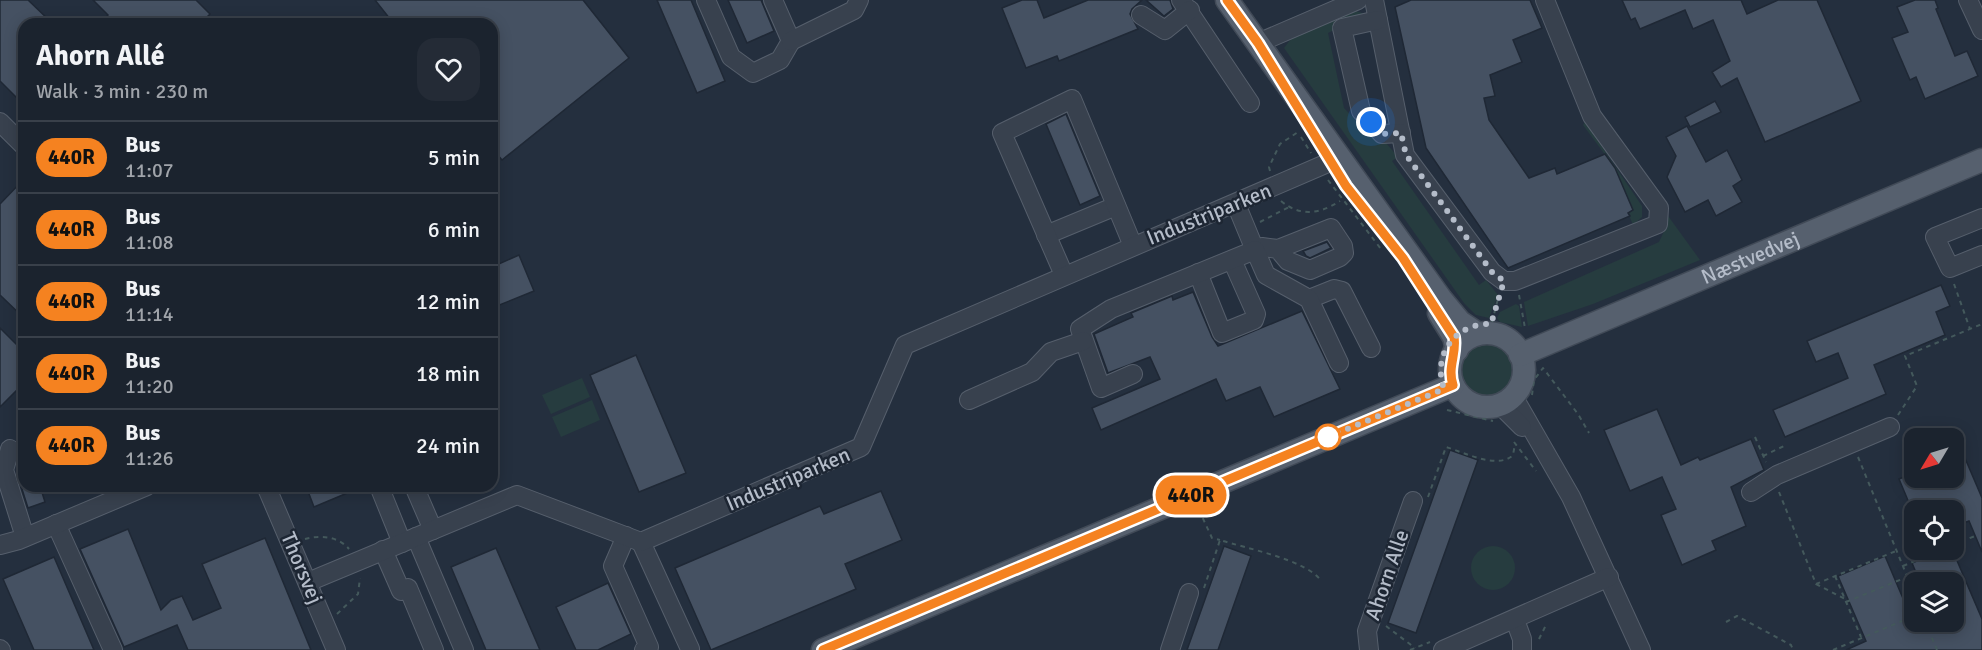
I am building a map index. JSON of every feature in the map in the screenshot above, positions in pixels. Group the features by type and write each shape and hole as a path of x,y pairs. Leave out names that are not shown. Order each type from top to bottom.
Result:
{"main road":[{"path":"823,650 1193,494 1448,395 1489,407 1512,407 1524,374 1525,353 1500,336 1469,335 1403,258 1359,205 1331,154 1227,0"},
{"path":"1331,154 1469,335"},
{"name":"Næstvedvej","path":"1525,353 1982,160"},
{"path":"1448,395 1451,364 1469,335"}],"street":[{"path":"706,0 731,57 753,73 780,60 791,41 854,10 859,0"},
{"path":"773,0 791,41"},
{"path":"1258,43 1358,0"},
{"path":"1374,0 1406,155 1492,272 1509,281 1658,224 1659,208 1592,116 1545,0"},
{"path":"1968,0 1982,30"},
{"path":"1141,15 1165,30 1185,5 1250,103"},
{"path":"1378,21 1342,28 1361,111 1382,134 1401,133"},
{"path":"1064,275 1002,132 1072,99 1133,246"},
{"path":"0,122 18,140"},
{"name":"Industriparken","path":"633,539 861,447 905,345 1064,275 1236,204 1331,154"},
{"path":"1236,204 1266,275 1309,299 1339,363"},
{"path":"1046,235 1116,206"},
{"path":"1982,218 1935,237 1950,268 1982,255"},
{"path":"1133,374 1101,388 1080,329 1111,309 1198,273 1255,250 1278,249"},
{"path":"1198,273 1222,333 1254,320 1256,314 1232,260"},
{"path":"1309,299 1334,289 1342,291 1347,296 1371,348"},
{"path":"969,400 1032,372 1051,352 1083,341"},
{"path":"1512,407 1563,482 1610,578 1641,650"},
{"path":"1751,492 1773,478 1890,428"},
{"path":"10,449 4,470 25,537"},
{"path":"0,545 25,537 133,492"},
{"name":"Thorsvej","path":"269,492 336,650"},
{"path":"384,492 417,536 464,650"},
{"path":"414,492 417,536"},
{"path":"308,582 517,495 633,539 690,649"},
{"name":"Ahorn Alle","path":"1369,650 1367,631 1413,501"},
{"path":"56,524 113,650"},
{"path":"633,539 613,566 649,647 644,650"},
{"path":"383,550 400,591 408,588 434,650"},
{"path":"1443,650 1610,578"},
{"path":"1170,650 1197,591"},
{"path":"1515,620 1522,639 1530,646"}],"path":[{"path":"1246,228 1285,212 1290,207"},
{"path":"1950,268 1970,329"},
{"path":"1509,281 1526,328"},
{"path":"1509,281 1469,335 1445,350 1440,366 1448,395 1458,411 1512,407 1543,368 1578,414 1589,433"},
{"path":"1890,428 1917,386 1905,356 1982,324"},
{"path":"1448,395 1460,408 1475,416 1492,416 1512,407 1528,391 1533,376 1518,336 1469,335"},
{"path":"1510,436 1540,477"},
{"path":"1755,436 1816,584 1845,601"},
{"path":"1477,457 1487,460 1508,460 1513,455 1515,443"},
{"path":"1852,444 1905,572"},
{"path":"1763,456 1786,445"},
{"path":"1193,494 1212,538 1300,566 1316,573 1321,581"},
{"path":"1964,540 1975,536"},
{"path":"1197,591 1220,540"},
{"path":"1816,584 1896,551"},
{"path":"1903,566 1917,560"},
{"path":"1835,576 1861,638"},
{"path":"1845,601 1904,578"},
{"path":"1726,622 1737,616 1791,645 1793,650"},
{"path":"1530,646 1549,620"},
{"path":"1833,650 1904,620"},
{"path":"1384,624 1415,648"},
{"path":"1930,632 1937,650"}],"green space":[{"path":"1356,11 1365,14 1328,33 1344,108 1366,131 1368,129 1380,136 1398,157 1392,161 1479,285 1486,280 1498,295 1489,318 1476,315 1464,303 1284,48 1294,35"},
{"path":"1585,122 1642,206 1642,217 1633,225 1628,213 1633,210 1615,168 1583,125"},
{"path":"1663,209 1700,260 1593,304 1528,326 1524,302 1659,242 1666,227"},
{"path":"1516,304 1519,306 1522,327 1500,322 1497,318 1500,312"},
{"path":"1481,344 1491,344 1505,351 1512,370 1505,389 1491,396 1481,396 1471,392 1464,385 1460,375 1460,365 1464,355 1471,348"},
{"path":"582,378 590,397 551,414 542,395"},
{"path":"592,400 600,420 561,437 552,417"},
{"path":"1493,546 1508,553 1515,568 1508,583 1493,590 1478,583 1471,568 1478,553"}],"building":[{"path":"0,0 28,0 47,18 18,18 18,95 16,97 0,81"},
{"path":"93,0 196,0 210,14 206,18 105,18 108,15"},
{"path":"375,0 583,0 629,58 502,160 498,155 498,18 389,18"},
{"path":"657,0 691,0 725,81 697,93"},
{"path":"728,0 761,0 774,31 747,43"},
{"path":"1022,0 1037,0 1044,18 1088,0 1142,0 1130,14 1138,29 1059,61 1057,56 1026,68 1002,8"},
{"path":"1146,0 1170,0 1173,9 1164,16"},
{"path":"1411,0 1530,0 1542,28 1513,40 1522,62 1490,75 1495,96 1484,98 1489,120 1529,178 1555,168 1557,174 1605,154 1615,168 1633,210 1628,213 1630,216 1508,268 1426,148 1395,7"},
{"path":"1622,0 1741,0 1747,14 1778,0 1817,0 1861,101 1765,142 1737,78 1721,87 1712,72 1730,61 1713,20 1693,29 1685,10 1640,29 1635,18 1631,20"},
{"path":"1915,0 1935,0 1938,8 1936,9 1955,56 1967,51 1978,76 1925,99 1916,77 1910,80 1892,38 1908,32 1897,7"},
{"path":"1715,101 1721,112 1690,127 1685,117"},
{"path":"1066,114 1100,196 1080,205 1046,124"},
{"path":"1687,126 1706,162 1727,150 1742,180 1733,186 1742,202 1716,216 1708,200 1685,212 1667,177 1676,156 1666,137"},
{"path":"18,185 18,312 0,295 0,204"},
{"path":"1327,242 1331,248 1310,258 1303,251"},
{"path":"519,255 534,291 498,306 498,264"},
{"path":"1941,285 1950,306 1936,312 1945,335 1874,365 1886,394 1785,437 1773,410 1848,378 1838,353 1816,362 1807,341"},
{"path":"1193,292 1218,346 1302,311 1340,389 1274,417 1260,387 1226,401 1216,379 1101,430 1092,408 1160,379 1150,357 1108,373 1094,334 1133,317 1131,313 1172,296 1173,300"},
{"path":"0,328 18,346 18,389 0,407"},
{"path":"636,355 686,473 639,492 590,375"},
{"path":"1657,409 1681,465 1698,457 1700,460 1751,439 1764,470 1731,487 1746,526 1712,541 1716,550 1682,565 1661,515 1676,509 1662,477 1630,491 1604,430"},
{"path":"1450,450 1478,460 1416,633 1388,623"},
{"path":"1964,456 1982,498 1982,552 1969,521 1964,523 1964,500 1908,500 1899,479 1904,477 1904,488 1964,488"},
{"path":"881,491 902,540 845,564 856,589 711,650 675,568 820,506 824,514"},
{"path":"23,492 42,492 45,502 28,508"},
{"path":"308,492 350,492 314,507"},
{"path":"128,529 161,610 171,600 182,596 193,620 221,608 202,564 265,538 311,650 188,650 177,625 124,647 80,549"},
{"path":"1224,546 1251,556 1218,650 1187,650"},
{"path":"496,548 540,650 486,650 451,567"},
{"path":"1885,556 1904,601 1904,632 1964,632 1964,577 1982,619 1982,650 1846,650 1866,641 1838,576"},
{"path":"54,557 94,650 34,650 3,579"},
{"path":"1919,560 1957,560 1962,572 1916,572 1912,563"},
{"path":"608,583 631,634 598,650 576,650 556,607"}],"bus line":[{"name":"440R","path":"823,650 1453,385 1450,370 1456,350 1454,337 1403,258 1346,186 1258,43 1227,0"}],"route":[{"path":"1328,437 1444,389 1440,366 1445,350 1454,337 1466,328 1491,324 1504,281 1492,272 1406,155 1401,133 1382,134 1371,122"}]}
